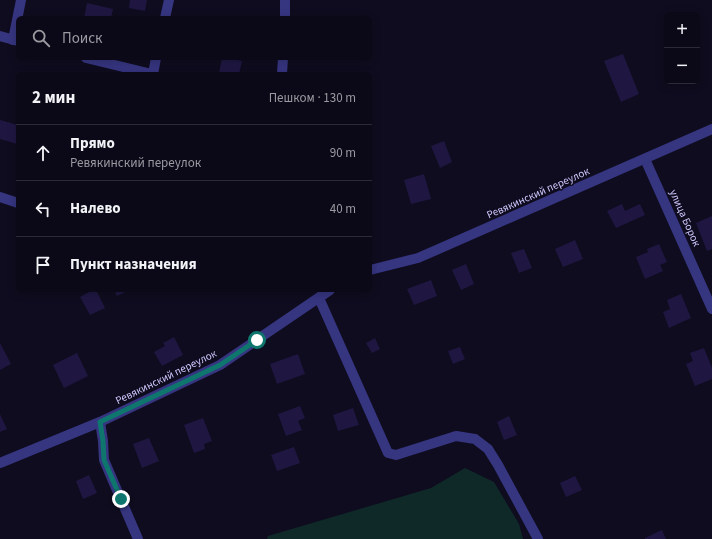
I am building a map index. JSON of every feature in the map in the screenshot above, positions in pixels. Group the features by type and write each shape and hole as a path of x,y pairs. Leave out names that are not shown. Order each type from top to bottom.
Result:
{"street":[{"path":"19,16 21,0"},
{"path":"165,16 169,0"},
{"path":"285,0 285,16"},
{"path":"0,36 15,41"},
{"path":"94,60 145,72"},
{"path":"153,72 156,60"},
{"path":"282,72 283,60"},
{"name":"Ревякинский переулок","path":"372,270 418,258 712,129"},
{"name":"улица Борок","path":"645,159 712,309"},
{"path":"0,197 16,202"},
{"name":"Ревякинский переулок","path":"0,463 100,422 220,365 327,292"},
{"path":"319,298 388,453 396,455 456,436 475,439 488,449 495,460 538,539"},
{"path":"100,422 104,460 138,539"}],"green space":[{"path":"465,468 494,482 519,524 523,539 267,539 268,536 431,488"}],"building":[{"path":"130,0 147,0 145,11 129,8"},
{"path":"87,3 113,9 111,16 84,16"},
{"path":"623,54 639,94 621,102 604,61"},
{"path":"222,60 242,61 239,72 219,72"},
{"path":"0,120 16,124 16,144 0,139"},
{"path":"444,141 452,162 440,168 431,146"},
{"path":"424,174 431,199 411,204 404,180"},
{"path":"622,204 625,211 640,204 645,215 616,228 607,211"},
{"path":"712,216 712,249 707,251 696,223"},
{"path":"575,240 583,259 563,267 555,249"},
{"path":"659,244 667,262 660,265 663,271 645,279 636,257 648,252 647,249"},
{"path":"524,249 532,268 519,273 511,253"},
{"path":"466,264 474,284 461,290 452,270"},
{"path":"431,280 437,296 414,305 407,289"},
{"path":"89,292 97,292 105,308 90,315 80,297"},
{"path":"115,292 125,292 117,296"},
{"path":"681,294 691,318 669,328 663,312 670,309 667,300"},
{"path":"174,337 183,355 162,366 154,352 165,346 163,343"},
{"path":"375,338 380,349 372,353 366,343"},
{"path":"0,343 11,364 0,370"},
{"path":"460,347 465,359 453,364 448,351"},
{"path":"704,348 712,368 712,379 695,386 686,364 693,361 690,353"},
{"path":"77,353 88,376 64,388 53,365"},
{"path":"298,354 305,374 277,384 270,364"},
{"path":"300,406 305,418 298,421 302,430 286,436 278,414"},
{"path":"353,408 359,425 338,431 333,415"},
{"path":"0,414 7,429 0,432"},
{"path":"509,416 517,435 504,440 497,422"},
{"path":"203,418 212,441 204,444 205,449 194,453 184,425"},
{"path":"149,438 159,461 142,468 133,444"},
{"path":"294,447 300,463 277,471 271,455"},
{"path":"89,475 97,493 83,499 76,481"},
{"path":"575,476 582,490 566,497 560,483"},
{"path":"662,530 666,539 645,539 645,538"}],"route":[{"path":"121,499 104,460 100,422 220,365 257,340"}]}
